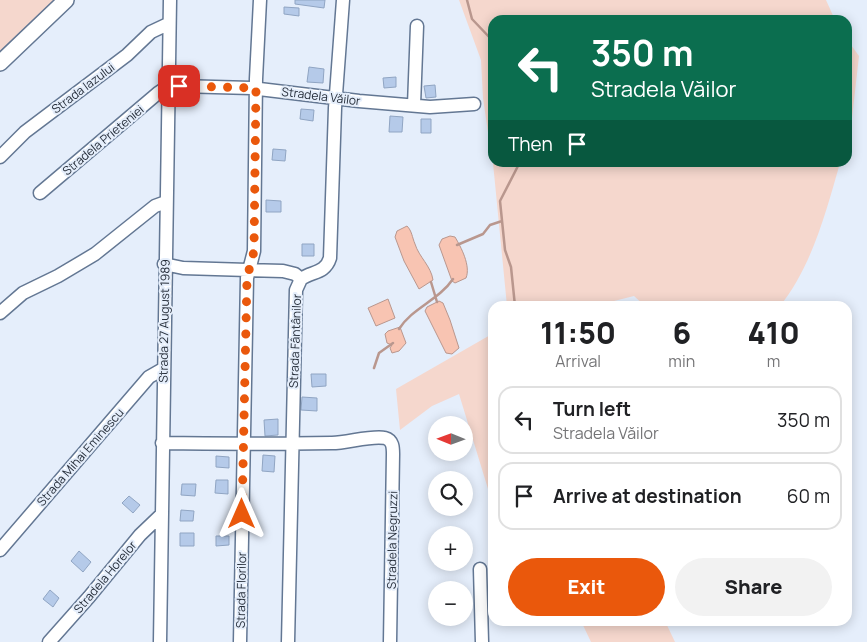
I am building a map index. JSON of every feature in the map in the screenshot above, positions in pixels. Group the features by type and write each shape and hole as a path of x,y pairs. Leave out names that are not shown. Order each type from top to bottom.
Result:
{"main road":[{"path":"0,63 66,0"}],"street":[{"name":"Strada 27 August 1989","path":"160,642 164,264 170,0"},
{"name":"Strada Florilor","path":"240,642 248,269 254,251 256,88 260,0"},
{"name":"Strada Fântânilor","path":"288,642 296,290 300,278 323,270 328,265 330,258 336,98 343,0"},
{"name":"Strada Iazului","path":"0,157 25,132 128,55 151,32 168,24"},
{"path":"414,105 417,26"},
{"name":"Stradela Văilor","path":"167,88 179,86 256,88 430,108 474,104"},
{"name":"Stradela Prieteniei","path":"40,193 158,93 167,88"},
{"path":"0,313 23,293 90,258 155,206 166,202"},
{"path":"164,264 183,268 289,272 300,278"},
{"name":"Strada Mihai Eminescu","path":"0,550 148,377 163,369"},
{"name":"Stradela Negruzzi","path":"292,444 352,442 379,438 389,440 392,443 390,642"},
{"path":"162,443 292,444"},
{"name":"Stradela Horelor","path":"49,642 90,597 140,535 162,514"},
{"path":"480,569 482,642"}],"shaded area":[{"path":"0,0 54,0 0,52"},
{"path":"459,0 826,0 833,15 488,15 488,132 483,98 481,60"},
{"path":"852,46 859,56 852,118"},
{"path":"493,167 839,167 817,238 801,274 783,301 640,301 634,296 614,301 507,301"},
{"path":"407,226 417,249 430,270 433,280 419,289 404,261 395,237 397,231"},
{"path":"450,236 455,237 465,257 467,268 466,278 455,283 452,281 439,245 442,239"},
{"path":"388,299 395,318 376,326 368,308"},
{"path":"439,301 443,303 459,348 452,354 446,353 425,311 427,307"},
{"path":"400,327 406,343 399,351 392,353 390,348 392,345 387,343 385,334"},
{"path":"488,336 488,489 473,440 473,416 466,416 459,394 432,406 400,430 396,389"},
{"path":"583,626 667,626 675,642 591,642"}],"building":[{"path":"295,0 325,0 324,8 295,4"},
{"path":"284,7 299,8 299,16 284,14"},
{"path":"309,67 324,69 323,83 307,82"},
{"path":"396,77 396,87 384,88 383,78"},
{"path":"435,85 436,97 426,98 424,86"},
{"path":"301,109 314,110 313,121 300,119"},
{"path":"390,116 403,117 402,132 389,132"},
{"path":"421,119 431,119 431,133 421,133"},
{"path":"273,149 286,150 285,161 272,160"},
{"path":"266,200 281,201 281,212 266,212"},
{"path":"302,244 314,244 314,256 302,256"},
{"path":"311,374 326,374 326,386 312,387"},
{"path":"302,397 317,398 317,411 301,410"},
{"path":"278,419 278,435 265,436 264,420"},
{"path":"263,455 275,456 274,472 262,471"},
{"path":"216,456 229,457 229,468 216,467"},
{"path":"216,480 228,480 228,494 215,493"},
{"path":"182,484 196,484 195,496 181,495"},
{"path":"129,496 140,505 133,513 122,503"},
{"path":"181,510 194,511 193,521 180,521"},
{"path":"180,533 194,533 194,546 180,546"},
{"path":"216,536 229,536 229,545 216,546"},
{"path":"79,551 91,562 83,572 71,561"},
{"path":"50,590 59,598 53,607 43,599"}],"waterway":[{"path":"467,0 472,19 488,36"},
{"path":"514,301 511,267 505,250 500,201 517,167"},
{"path":"457,245 483,234 490,225 502,221"},
{"path":"399,329 411,315 440,293 453,279"},
{"path":"431,282 437,302"},
{"path":"374,368 379,353 393,343"}],"route":[{"path":"179,86 256,88 254,251 247,278 242,514"}]}
